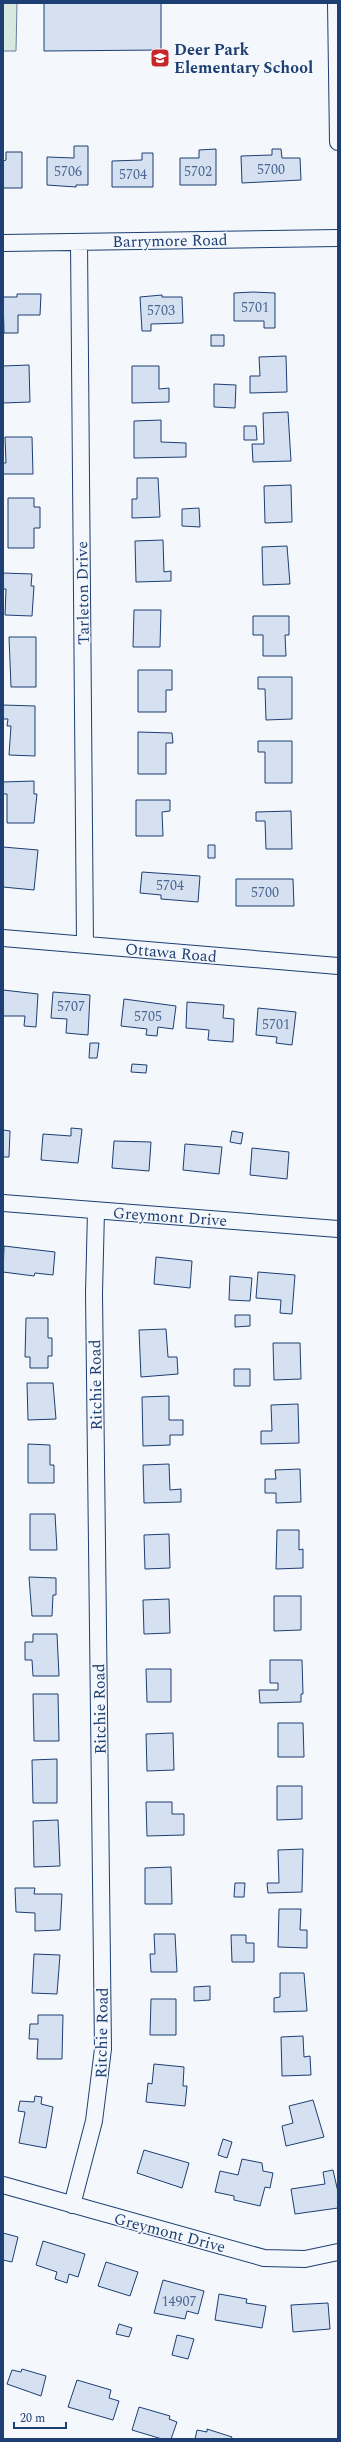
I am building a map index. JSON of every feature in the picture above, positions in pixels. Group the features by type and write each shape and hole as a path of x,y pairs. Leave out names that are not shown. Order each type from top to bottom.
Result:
{"street":[{"path":"336,3 338,142"},
{"name":"Barrymore Road","path":"3,243 338,238"},
{"name":"Tarleton Drive","path":"79,242 85,945"},
{"name":"Ottawa Road","path":"3,938 338,966"},
{"name":"Greymont Drive","path":"3,1203 338,1229"},
{"name":"Ritchie Road","path":"72,2205 94,2121 103,2048 94,1293 96,1211"},
{"name":"Greymont Drive","path":"3,2185 264,2258 305,2259 338,2252"}],"shaded area":[{"path":"3,3 17,3 16,51 3,51"}],"building":[{"path":"44,3 161,3 161,50 44,51"},
{"path":"74,146 88,146 88,185 76,185 76,187 47,185 47,157 74,158"},
{"path":"216,149 216,185 180,185 180,158 199,158 199,150"},
{"path":"272,149 281,149 282,158 300,158 301,180 242,183 241,156 272,155"},
{"path":"6,152 22,152 22,188 3,188 3,161 6,160"},
{"path":"142,153 153,153 153,187 112,187 112,161 142,160"},
{"path":"234,293 275,293 275,328 264,328 264,321 234,321"},
{"path":"17,294 41,294 40,315 18,315 18,333 4,333 3,297 17,297"},
{"path":"162,295 162,297 182,297 183,323 151,324 151,331 142,331 140,297"},
{"path":"211,335 224,335 224,346 211,346"},
{"path":"286,356 287,392 250,393 250,376 260,376 259,357"},
{"path":"29,365 30,402 3,403 3,366"},
{"path":"132,366 159,366 159,389 169,388 169,402 132,403"},
{"path":"214,384 236,385 235,408 214,407"},
{"path":"288,412 291,461 253,462 252,444 264,444 263,413"},
{"path":"161,420 161,442 186,443 186,457 134,458 134,421"},
{"path":"244,426 256,426 257,440 244,440"},
{"path":"5,437 32,437 33,474 3,474 3,463 6,463"},
{"path":"137,478 158,478 160,517 132,518 132,499 137,499"},
{"path":"291,485 292,522 265,523 264,486"},
{"path":"8,498 34,498 34,507 40,507 40,528 34,528 34,548 8,548"},
{"path":"199,508 200,527 182,526 182,509"},
{"path":"163,540 164,572 171,571 171,581 136,582 135,541"},
{"path":"287,546 290,584 263,585 262,547"},
{"path":"3,573 32,574 31,586 34,586 32,616 5,615 6,589 3,589"},
{"path":"134,610 161,610 160,647 133,647"},
{"path":"253,616 289,616 289,635 285,635 286,656 263,656 263,635 253,635"},
{"path":"9,637 36,637 36,687 11,687"},
{"path":"138,670 172,670 172,690 166,690 166,712 138,712"},
{"path":"258,677 292,677 292,719 266,720 265,689 258,689"},
{"path":"3,705 35,706 35,756 9,755 11,726 7,726 8,719 3,719"},
{"path":"138,732 172,733 173,743 166,743 166,774 138,774"},
{"path":"258,741 292,741 292,783 265,783 265,752 258,752"},
{"path":"34,781 34,794 37,794 34,823 7,823 7,794 3,794 3,782"},
{"path":"136,800 170,800 170,811 162,812 163,836 136,836"},
{"path":"291,811 292,849 266,849 265,821 256,821 256,812"},
{"path":"208,845 215,845 215,858 208,858"},
{"path":"3,847 38,850 34,890 3,887"},
{"path":"142,872 200,876 198,902 161,899 161,895 140,893"},
{"path":"236,879 293,879 294,906 236,906"},
{"path":"3,990 38,994 36,1027 24,1026 25,1016 3,1016"},
{"path":"53,992 90,995 88,1035 66,1033 67,1019 51,1018"},
{"path":"124,999 176,1006 173,1029 158,1027 157,1036 146,1035 147,1029 121,1026"},
{"path":"187,1002 224,1005 223,1018 234,1019 233,1042 208,1040 209,1030 186,1028"},
{"path":"258,1008 296,1012 292,1045 276,1043 277,1037 256,1035"},
{"path":"90,1043 99,1043 97,1058 89,1058"},
{"path":"132,1064 147,1065 146,1073 131,1072"},
{"path":"71,1128 82,1129 78,1163 41,1160 43,1134 71,1136"},
{"path":"3,1130 10,1131 9,1157 3,1157"},
{"path":"232,1131 243,1133 241,1144 230,1142"},
{"path":"114,1141 151,1142 149,1171 112,1168"},
{"path":"185,1144 222,1147 219,1174 183,1170"},
{"path":"252,1148 289,1152 287,1179 250,1175"},
{"path":"4,1246 55,1252 53,1275 35,1273 34,1276 3,1272"},
{"path":"156,1257 192,1261 190,1288 154,1284"},
{"path":"258,1272 295,1275 292,1314 280,1313 281,1300 256,1298"},
{"path":"230,1276 252,1278 250,1301 229,1300"},
{"path":"235,1315 250,1315 250,1326 235,1327"},
{"path":"26,1318 48,1318 48,1338 52,1338 52,1356 48,1356 48,1368 30,1368 30,1357 25,1357"},
{"path":"166,1329 168,1357 177,1357 178,1374 141,1377 139,1330"},
{"path":"273,1343 300,1343 301,1379 274,1380"},
{"path":"234,1369 250,1369 250,1386 234,1386"},
{"path":"27,1383 53,1383 56,1419 28,1420"},
{"path":"169,1396 169,1420 183,1420 183,1435 170,1435 170,1445 143,1446 142,1397"},
{"path":"298,1404 299,1443 261,1444 261,1431 272,1431 271,1405"},
{"path":"28,1444 50,1445 50,1465 54,1465 54,1483 28,1483"},
{"path":"169,1464 170,1490 181,1489 181,1502 144,1503 143,1465"},
{"path":"300,1469 301,1502 276,1503 276,1493 265,1493 265,1479 276,1479 275,1470"},
{"path":"30,1514 55,1514 57,1550 30,1550"},
{"path":"277,1530 299,1530 299,1550 303,1549 303,1568 276,1569"},
{"path":"169,1534 170,1568 145,1569 144,1535"},
{"path":"29,1577 56,1578 56,1595 53,1595 52,1616 32,1616"},
{"path":"274,1596 301,1596 301,1630 274,1631"},
{"path":"169,1599 170,1633 144,1634 143,1600"},
{"path":"33,1634 57,1634 59,1676 33,1676 32,1660 25,1660 25,1642 33,1642"},
{"path":"270,1660 302,1660 303,1694 301,1694 301,1702 260,1703 259,1690 278,1690 278,1683 270,1683"},
{"path":"146,1669 171,1669 171,1702 147,1702"},
{"path":"33,1694 58,1694 59,1741 34,1741"},
{"path":"278,1723 303,1723 304,1757 278,1757"},
{"path":"173,1733 174,1770 147,1771 146,1734"},
{"path":"57,1759 57,1803 33,1803 32,1760"},
{"path":"277,1786 302,1786 302,1819 277,1820"},
{"path":"146,1802 172,1802 172,1814 184,1814 184,1835 147,1836"},
{"path":"58,1820 60,1866 34,1867 33,1821"},
{"path":"303,1849 302,1892 268,1893 267,1883 279,1883 278,1850"},
{"path":"171,1867 172,1904 145,1904 145,1868"},
{"path":"235,1883 245,1883 244,1897 234,1897"},
{"path":"15,1888 35,1888 34,1894 62,1894 60,1930 35,1931 35,1913 16,1912"},
{"path":"279,1909 301,1909 300,1930 307,1930 307,1948 278,1947"},
{"path":"154,1934 175,1934 177,1972 151,1972 150,1954 155,1954"},
{"path":"231,1935 246,1935 246,1943 254,1943 254,1962 232,1962"},
{"path":"34,1954 60,1955 57,1994 32,1993"},
{"path":"280,1973 304,1973 307,2011 274,2012 274,1998 280,1997"},
{"path":"210,1986 210,2000 194,2001 194,1987"},
{"path":"151,1999 176,1999 176,2035 150,2035"},
{"path":"38,2015 63,2015 62,2059 37,2059 38,2039 29,2039 30,2024 38,2024"},
{"path":"303,2036 304,2057 310,2056 311,2075 282,2076 281,2037"},
{"path":"154,2064 184,2067 183,2086 187,2086 185,2106 146,2102 148,2083 152,2084"},
{"path":"35,2096 42,2097 41,2104 53,2107 46,2148 19,2143 25,2112 18,2111 20,2101 34,2102"},
{"path":"313,2100 324,2137 286,2146 282,2126 293,2123 289,2106"},
{"path":"223,2139 232,2142 227,2158 218,2155"},
{"path":"144,2150 189,2163 182,2188 137,2173"},
{"path":"242,2159 262,2163 263,2171 273,2173 270,2188 265,2187 260,2206 234,2200 234,2196 215,2192 220,2171 238,2175"},
{"path":"333,2170 338,2192 338,2208 295,2214 291,2189 325,2184 323,2172"},
{"path":"3,2233 18,2237 12,2262 3,2260"},
{"path":"43,2241 85,2254 78,2277 69,2274 67,2283 55,2279 57,2272 36,2265"},
{"path":"106,2262 138,2272 130,2296 98,2286"},
{"path":"163,2280 204,2291 198,2314 187,2311 185,2319 154,2313"},
{"path":"219,2294 247,2299 246,2303 266,2306 262,2328 215,2320"},
{"path":"328,2303 330,2329 293,2332 291,2305"},
{"path":"119,2324 132,2328 129,2337 116,2334"},
{"path":"177,2335 194,2339 188,2359 172,2355"},
{"path":"22,2369 46,2376 41,2396 7,2384 12,2370 21,2372"},
{"path":"77,2380 111,2390 109,2398 119,2401 113,2420 68,2407"},
{"path":"139,2407 170,2416 169,2419 177,2422 171,2439 162,2439 132,2430"},
{"path":"207,2429 232,2437 231,2439 195,2439 197,2430 207,2432"}],"place":[{"name":"Deer Park Elementary School","path":"160,58"}]}
